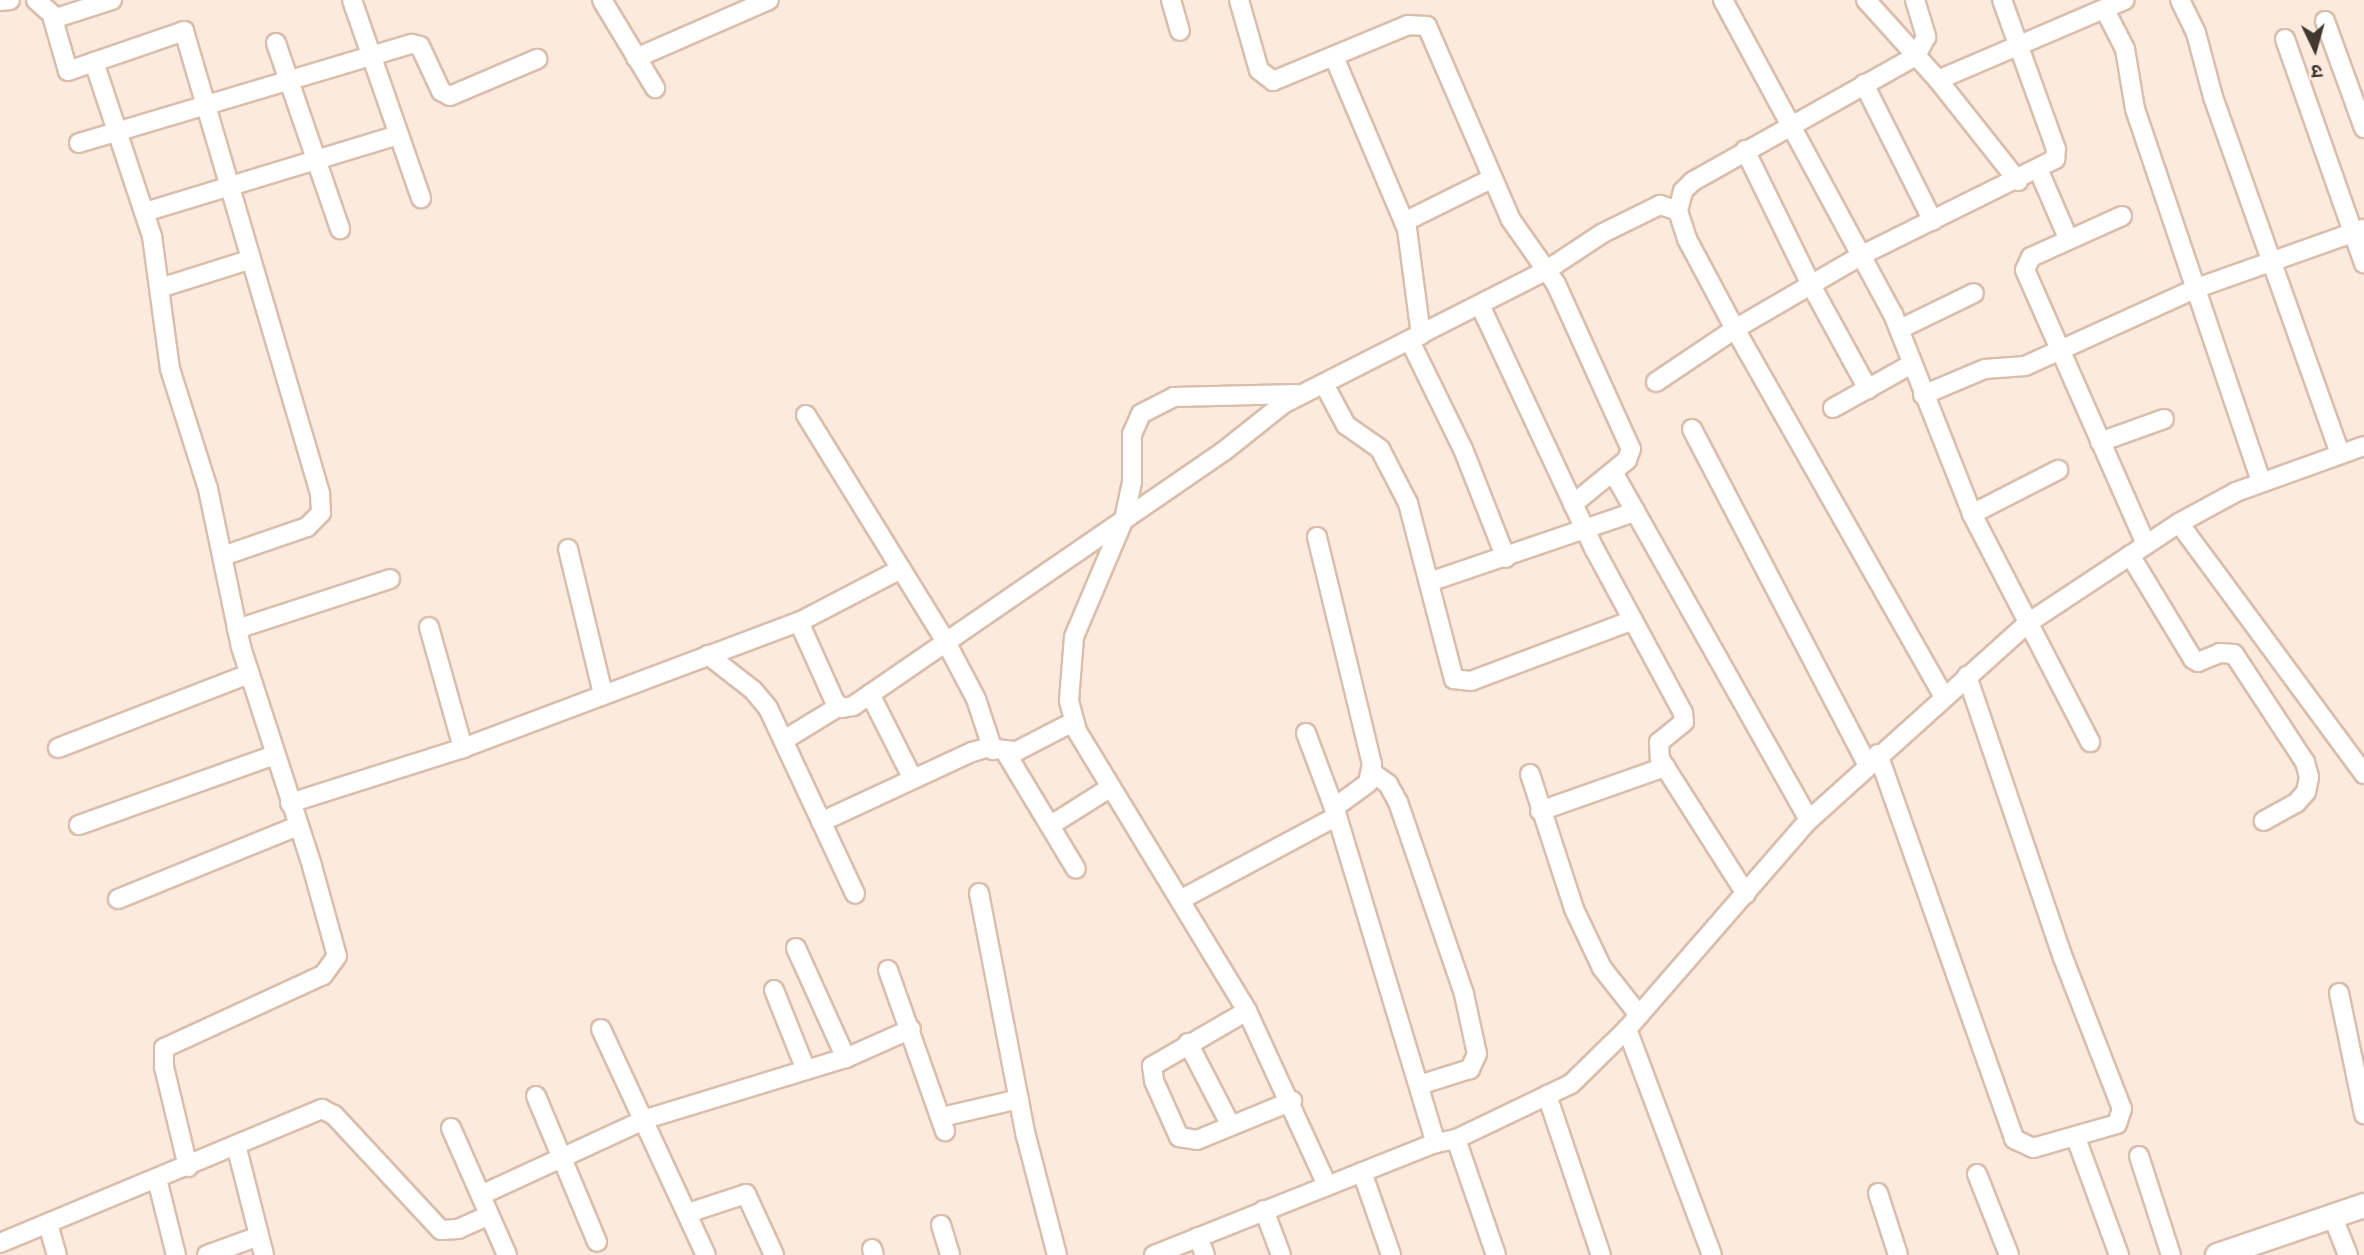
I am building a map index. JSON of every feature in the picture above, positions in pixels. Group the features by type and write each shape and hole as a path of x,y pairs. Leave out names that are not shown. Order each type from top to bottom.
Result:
{"street":[{"path":"0,1 10,0"},
{"path":"36,0 55,17 68,71 184,31 322,505 317,521 307,527 223,556"},
{"path":"55,17 110,0"},
{"path":"602,0 655,89"},
{"path":"636,58 769,0"},
{"path":"1171,0 1180,31"},
{"path":"1238,0 1259,70 1268,80 1281,80 1416,22 1427,26 1511,220 1548,270 1630,449 1628,460 1573,504"},
{"path":"1723,0 1862,255 1899,329 1972,514 2090,742"},
{"path":"1866,0 1938,80 2018,181"},
{"path":"1915,0 1926,37 1916,56 1693,181 1683,191 1678,211 1735,328 1944,697"},
{"path":"1656,382 1735,328 1862,255 2039,171 2055,159 2056,149 2002,0"},
{"path":"1938,80 2019,47 2094,8 2125,0"},
{"path":"2180,0 2196,33 2213,97 2340,453"},
{"path":"358,2 372,57 421,198"},
{"path":"2094,8 2124,49 2135,109 2260,481"},
{"path":"2325,21 2364,128"},
{"path":"2285,39 2359,231 2364,263"},
{"path":"276,43 314,161 340,229"},
{"path":"79,143 204,104 418,44 441,91 450,96 537,59"},
{"path":"1334,57 1404,222 1416,338 1506,558"},
{"path":"94,62 145,212 160,288 170,369 202,466 249,674 335,945 334,964 323,975 164,1048 164,1067 188,1167"},
{"path":"1864,84 1933,221"},
{"path":"145,212 399,135"},
{"path":"1745,150 1811,285 1868,389"},
{"path":"2039,171 2068,238"},
{"path":"1404,222 1493,178"},
{"path":"784,740 838,707 853,706 1301,394 1548,270 1603,233 1660,205 1678,211"},
{"path":"2122,216 2068,238 2031,257 2025,270 2146,544"},
{"path":"1923,395 1975,372 2025,366 2197,288 2359,231"},
{"path":"160,288 249,260"},
{"path":"1899,329 1974,293"},
{"path":"1480,305 1573,504 1685,718 1681,726 1659,743 1665,767 1746,894"},
{"path":"1833,408 1912,364"},
{"path":"1324,384 1346,425 1385,457 1408,503 1451,676 1458,682 1471,681 1633,620"},
{"path":"1301,394 1174,397 1149,406 1136,422 1132,434 1132,482 1124,519 1074,638 1069,682 1073,722 1247,1011 1292,1101 1327,1185"},
{"path":"806,415 946,642 999,751 1051,825 1076,869"},
{"path":"2101,442 2164,419"},
{"path":"1692,429 1873,759 2014,1139 2033,1148 2076,1138 2117,1124 2122,1109 2063,958 1967,676"},
{"path":"1154,1255 1436,1143 1456,1139 1571,1084 1639,1015 1809,820 1873,759 2028,623 2179,523 2260,481 2364,446"},
{"path":"1972,514 2058,470"},
{"path":"1613,472 1809,820"},
{"path":"1429,582 1635,512"},
{"path":"2179,523 2364,774"},
{"path":"1317,537 1373,773 1388,784 1398,802 1464,994 1477,1054 1470,1069 1419,1086"},
{"path":"568,549 603,694"},
{"path":"2130,555 2193,659 2199,662 2229,651 2234,654 2305,762 2309,777 2306,792 2296,803 2264,821"},
{"path":"290,803 463,748 799,622 901,569"},
{"path":"237,629 390,579"},
{"path":"799,622 838,707"},
{"path":"429,627 463,748"},
{"path":"708,655 762,698 855,894"},
{"path":"58,748 249,674"},
{"path":"870,694 913,779"},
{"path":"821,822 980,750 1017,751 1073,722"},
{"path":"1306,733 1336,812 1436,1143"},
{"path":"79,825 274,755"},
{"path":"1540,811 1665,767"},
{"path":"1180,900 1336,812 1364,787 1373,773"},
{"path":"1530,774 1574,909 1602,968 1639,1015"},
{"path":"1051,825 1111,787"},
{"path":"118,900 298,826"},
{"path":"979,893 1019,1099 1057,1255"},
{"path":"796,947 846,1058"},
{"path":"888,970 943,1124 1019,1099"},
{"path":"774,990 806,1070"},
{"path":"2339,993 2364,1114"},
{"path":"1247,1011 1159,1059 1151,1070 1180,1137 1192,1142 1292,1101"},
{"path":"601,1029 646,1119 706,1255"},
{"path":"481,1195 646,1119 846,1058 911,1029"},
{"path":"1626,1029 1712,1255"},
{"path":"1188,1043 1231,1126"},
{"path":"536,1096 597,1241"},
{"path":"1547,1096 1601,1255"},
{"path":"0,1243 188,1167 315,1110 328,1111 435,1226 451,1231 489,1214"},
{"path":"451,1128 508,1255"},
{"path":"2076,1138 2119,1255"},
{"path":"1456,1139 1496,1255"},
{"path":"236,1145 264,1255"},
{"path":"2139,1156 2171,1255"},
{"path":"1362,1172 1391,1255"},
{"path":"1977,1174 2009,1255"},
{"path":"158,1179 176,1255"},
{"path":"1878,1193 1896,1254"},
{"path":"688,1213 746,1194 774,1255"},
{"path":"2217,1255 2262,1248 2332,1215 2364,1205"},
{"path":"1264,1210 1281,1255"},
{"path":"2332,1215 2348,1255"},
{"path":"48,1224 57,1255"},
{"path":"941,1225 950,1255"},
{"path":"207,1255 259,1236"},
{"path":"1198,1237 1205,1255"}]}
